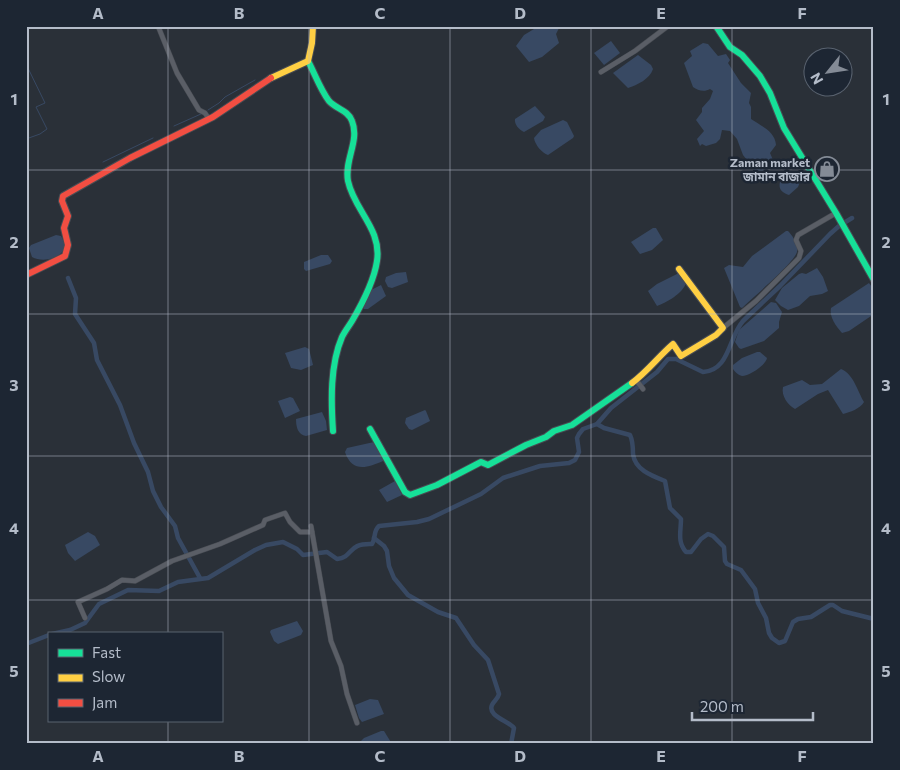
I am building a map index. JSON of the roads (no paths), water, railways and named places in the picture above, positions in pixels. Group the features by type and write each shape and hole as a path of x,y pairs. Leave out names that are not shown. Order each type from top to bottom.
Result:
{"street":[{"path":"158,26 177,73 199,110 206,112 209,119"},
{"path":"313,26 308,61 331,103 346,112 352,120 354,135 347,166 348,180 353,196 374,231 377,247 377,261 374,272 353,320 343,335 338,355 332,393 333,430"},
{"path":"601,72 668,26"},
{"path":"716,26 730,47 742,54 760,76 770,93 784,128 874,280"},
{"path":"26,275 65,256 67,252 68,241 64,228 68,216 62,201 63,196 130,158 209,119 270,78 294,70 308,61"},
{"path":"370,429 405,492 410,495 437,485 481,462 488,465 546,437 554,431 572,425 636,380 673,344 681,356 700,346 756,301 799,258 801,252 796,240 798,235 836,213"},
{"path":"679,269 723,328"},
{"path":"636,380 642,390"},
{"path":"84,618 78,602 122,580 135,581 172,562 220,544 263,525 265,520 285,513 290,522 300,532 312,529 331,641 341,666 347,694 357,724"}],"water":[{"path":"539,26 560,26 556,34 559,43 542,57 529,62 516,46 524,35"},
{"path":"611,41 620,53 604,65 594,53"},
{"path":"703,43 708,44 718,56 726,54 730,60 728,63 741,83 751,93 749,103 751,119 767,129 775,140 776,145 770,153 773,160 764,168 763,176 760,177 743,155 737,139 730,131 722,130 720,139 716,143 706,146 702,144 700,146 697,139 704,131 696,120 713,91 710,89 706,91 699,90 693,87 684,63 692,56 690,51"},
{"path":"638,55 651,65 653,69 646,79 628,88 613,73"},
{"path":"535,106 545,117 543,121 524,132 520,130 515,123 515,119"},
{"path":"563,120 567,122 574,136 548,155 541,151 534,138 541,130"},
{"path":"783,174 790,174 800,182 798,187 789,195 780,189"},
{"path":"656,228 663,240 652,250 640,254 631,242"},
{"path":"786,231 790,233 796,243 797,252 794,257 763,289 742,308 740,307 724,268 729,265 743,267 752,256"},
{"path":"56,235 61,236 66,246 60,254 46,260 32,257 29,248 31,245"},
{"path":"321,255 328,255 332,261 330,264 306,271 304,269 304,262"},
{"path":"817,268 823,277 828,291 810,296 799,306 788,310 775,300 782,288 799,274 806,274"},
{"path":"406,272 408,282 392,288 388,287 385,281 386,277"},
{"path":"679,273 686,283 684,287 674,297 657,306 648,291 657,284"},
{"path":"869,283 874,290 874,314 849,331 842,333 832,318 831,308"},
{"path":"381,285 386,296 368,309 364,309 362,306 369,291"},
{"path":"771,302 776,303 782,312 779,328 764,341 741,349 739,348 735,342 739,330"},
{"path":"305,347 309,349 313,365 301,370 291,368 285,353"},
{"path":"760,352 767,358 753,372 741,376 733,369 733,365 742,358"},
{"path":"841,369 849,374 864,402 852,411 843,414 828,390 818,394 795,409 783,394 783,387 802,380 810,385 822,384"},
{"path":"290,397 293,398 300,411 285,418 278,401"},
{"path":"425,410 430,421 412,430 409,429 405,423 406,418"},
{"path":"322,412 327,430 306,436 299,432 296,419"},
{"path":"374,442 383,455 383,461 371,466 361,467 356,466 348,459 345,452 347,448"},
{"path":"395,481 402,495 387,502 379,490"},
{"path":"88,532 95,536 100,545 75,561 68,553 65,545"},
{"path":"297,621 303,631 301,635 278,644 274,641 271,630"},
{"path":"370,699 378,700 384,714 362,722 355,705"},
{"path":"384,731 392,744 358,744 364,738"}],"waterway":[{"path":"26,64 45,103 36,107 47,129 40,134 26,139"},
{"path":"208,110 225,97 255,80"},
{"path":"174,126 201,114"},
{"path":"103,162 153,138"},
{"path":"61,632 85,623 99,604 128,590 159,591 178,582 208,578 266,545 283,542 297,549 303,555 327,552 337,559 342,558 358,546 372,544 379,526 429,519 481,494 503,478 540,466 569,463 575,460 579,452 577,438 583,429 597,424 611,408 657,372 668,359 676,359 703,372 719,366 743,321 830,234 852,218"},
{"path":"68,278 76,298 75,314 94,343 97,360 120,405 134,443 148,472 153,491 161,507 175,526 178,538 200,578"},
{"path":"597,424 604,428 630,435 634,460 637,464 645,472 665,481 670,508 681,519 680,540 686,552 691,552 701,539 708,534 713,536 724,547 725,561 727,564 741,570 755,589 758,603 766,618 769,633 779,643 785,641 793,622 798,619 811,617 830,605 842,611 874,619"},
{"path":"374,538 387,551 389,566 394,578 408,595 438,612 456,618 474,645 488,660 499,694 491,709 495,715 514,728 511,744"},
{"path":"26,644 48,635"}],"place":[{"name":"Zaman market জামান বাজার","path":"827,169"}]}
